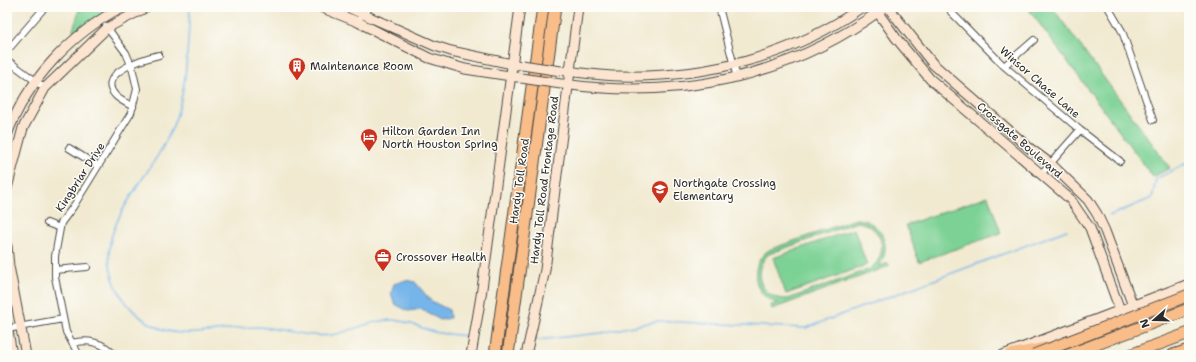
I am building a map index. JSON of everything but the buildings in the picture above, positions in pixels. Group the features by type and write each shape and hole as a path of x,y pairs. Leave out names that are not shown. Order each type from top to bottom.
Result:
{"highway":[{"name":"Hardy Toll Road","path":"494,355 543,7"},
{"name":"Hardy Toll Road","path":"508,355 555,7"},
{"path":"1010,355 1050,346 1189,296"},
{"path":"1034,355 1189,296"},
{"path":"1068,355 1189,309"},
{"path":"1130,355 1189,333"},
{"path":"1173,355 1189,350"}],"street":[{"path":"7,51 45,7"},
{"path":"7,134 15,116 36,81 66,47 101,19 122,7"},
{"path":"7,188 8,176 23,128 45,88 107,28 147,7"},
{"path":"320,7 358,22 430,58 465,69 565,84 648,90 676,89 737,78 780,64 821,47 857,27 879,9"},
{"path":"347,7 362,10 435,46 451,51 522,66 619,76 684,74 734,65 765,56 815,35 862,7"},
{"path":"362,10 370,7"},
{"path":"471,355 481,296 520,7"},
{"name":"Hardy Toll Road Frontage Road","path":"526,355 545,270 566,71 578,7"},
{"path":"719,7 737,78"},
{"name":"Crossgate Boulevard","path":"888,7 933,64 1028,147 1051,164 1079,191 1097,214 1133,306"},
{"name":"Winsor Chase Lane","path":"957,7 951,12 1004,66 1120,162"},
{"path":"1108,7 1122,31 1152,120"},
{"name":"Crossgate Boulevard","path":"879,9 896,38 925,72 1070,199 1085,218 1092,232 1120,310"},
{"path":"358,22 362,10"},
{"name":"Kingbriar Drive","path":"79,355 66,332 55,270 55,256 61,223 112,147 133,107 137,89 130,63 120,44 101,19"},
{"path":"815,35 821,47"},
{"path":"1004,66 1034,40"},
{"path":"430,58 435,46"},
{"path":"133,107 116,96 111,90 111,81 115,74 130,63 160,54"},
{"path":"7,60 45,88"},
{"path":"925,72 933,64"},
{"path":"648,90 649,76"},
{"path":"982,123 991,114"},
{"path":"1041,174 1080,130"},
{"path":"68,148 98,166"},
{"path":"47,223 60,228"},
{"path":"7,246 8,267 26,355"},
{"path":"55,270 86,267"},
{"path":"1003,355 1189,284"},
{"path":"12,355 7,327 63,319"},
{"path":"72,343 81,340 93,341 105,346 114,355"}],"green space":[{"path":"80,7 115,7 77,32 73,30"},
{"path":"1027,7 1052,7 1170,168 1153,177"},
{"path":"988,196 1001,233 919,262 906,225"},
{"path":"856,219 864,220 878,229 885,242 883,258 879,266 888,263 889,266 772,309 771,305 778,303 762,294 756,278 756,270 759,262 771,249","holes":["857,222 866,224 873,228 878,234 882,248 876,263 870,269 788,299 771,295 761,284 759,276 760,268 763,261 769,254"]},
{"path":"854,229 867,265 786,294 773,258"}],"water":[{"path":"406,280 415,282 431,301 449,310 450,318 440,320 422,309 408,311 395,304 391,293 394,284"}],"waterway":[{"path":"190,7 187,58 183,91 174,124 161,151 124,208 113,232 109,249 110,267 115,283 123,298 134,311 147,322 163,329 180,333 199,333 258,327 322,336 331,335 386,320 394,320 439,333 466,336"},
{"path":"1109,216 1152,198 1156,179 1187,163"},
{"path":"537,340 601,333 657,321 806,328 1067,230"}],"place":[{"name":"Maintenance Room","path":"297,81"},
{"name":"Hilton Garden Inn North Houston Spring","path":"369,152"},
{"name":"Northgate Crossing Elementary","path":"660,204"},
{"name":"Crossover Health","path":"383,272"}]}
